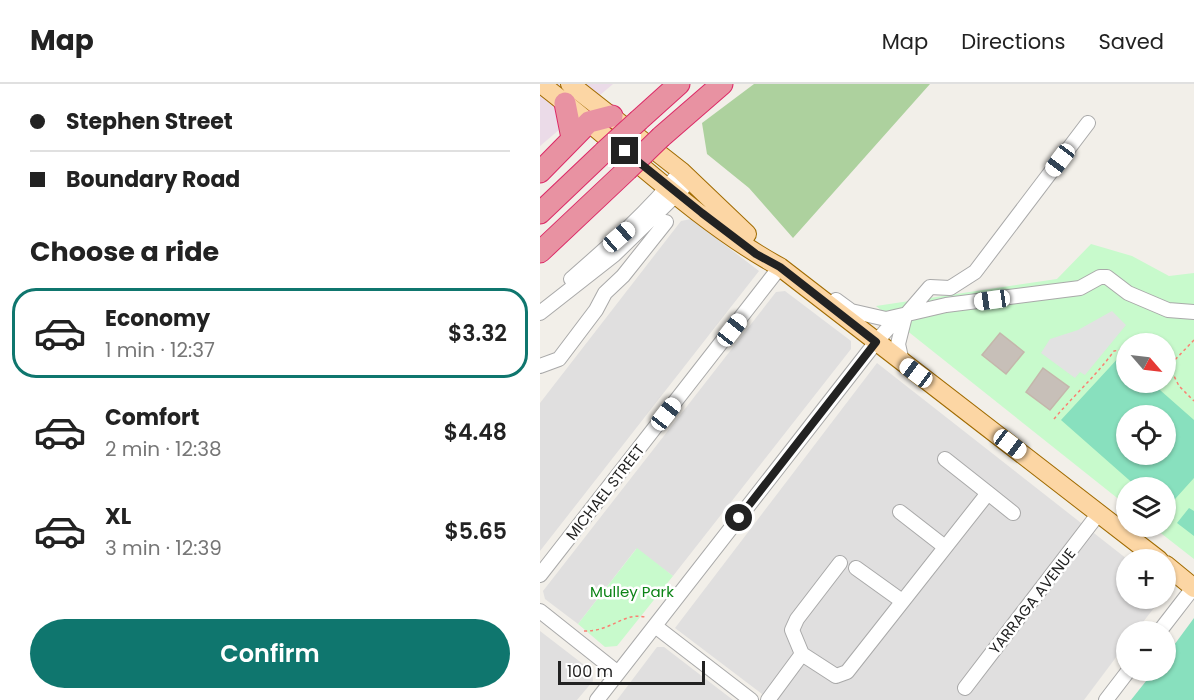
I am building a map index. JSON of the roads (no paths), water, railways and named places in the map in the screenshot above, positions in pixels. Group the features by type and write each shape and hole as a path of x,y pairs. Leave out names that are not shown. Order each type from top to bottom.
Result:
{"highway":[{"path":"540,213 679,84"},
{"path":"540,252 661,137 722,84"},
{"path":"568,93 572,138"},
{"path":"540,172 589,122 612,116"}],"main road":[{"path":"541,84 568,93 612,116 685,175 761,246 780,267"},
{"path":"568,93 589,122 673,190 756,254 780,267 1145,549"},
{"path":"1176,573 1194,588"}],"street":[{"path":"597,700 876,342 891,325 905,316 930,287 950,288 975,272 1088,123"},
{"path":"540,313 596,270 685,175"},
{"path":"540,301 569,280 673,190"},
{"path":"540,366 559,359 596,310 605,293 624,276 666,222"},
{"name":"MICHAEL STREET","path":"540,575 780,267"},
{"path":"812,292 832,298 851,311 886,319 946,305 1080,288 1100,277 1107,277 1128,292 1168,310 1194,312"},
{"path":"902,362 898,344 905,316"},
{"path":"945,459 1013,513"},
{"path":"840,563 797,619 792,630 802,654 836,676 847,672 988,493"},
{"path":"900,512 945,547"},
{"name":"YARRAGA AVENUE","path":"965,688 1099,513"},
{"path":"856,568 902,601"},
{"path":"1168,621 1194,588"},
{"path":"540,611 618,673"},
{"path":"655,626 751,700"},
{"path":"768,700 802,654"},
{"path":"1106,700 1121,681"}],"park label":[{"name":"Mulley Park","path":"632,591"}]}
